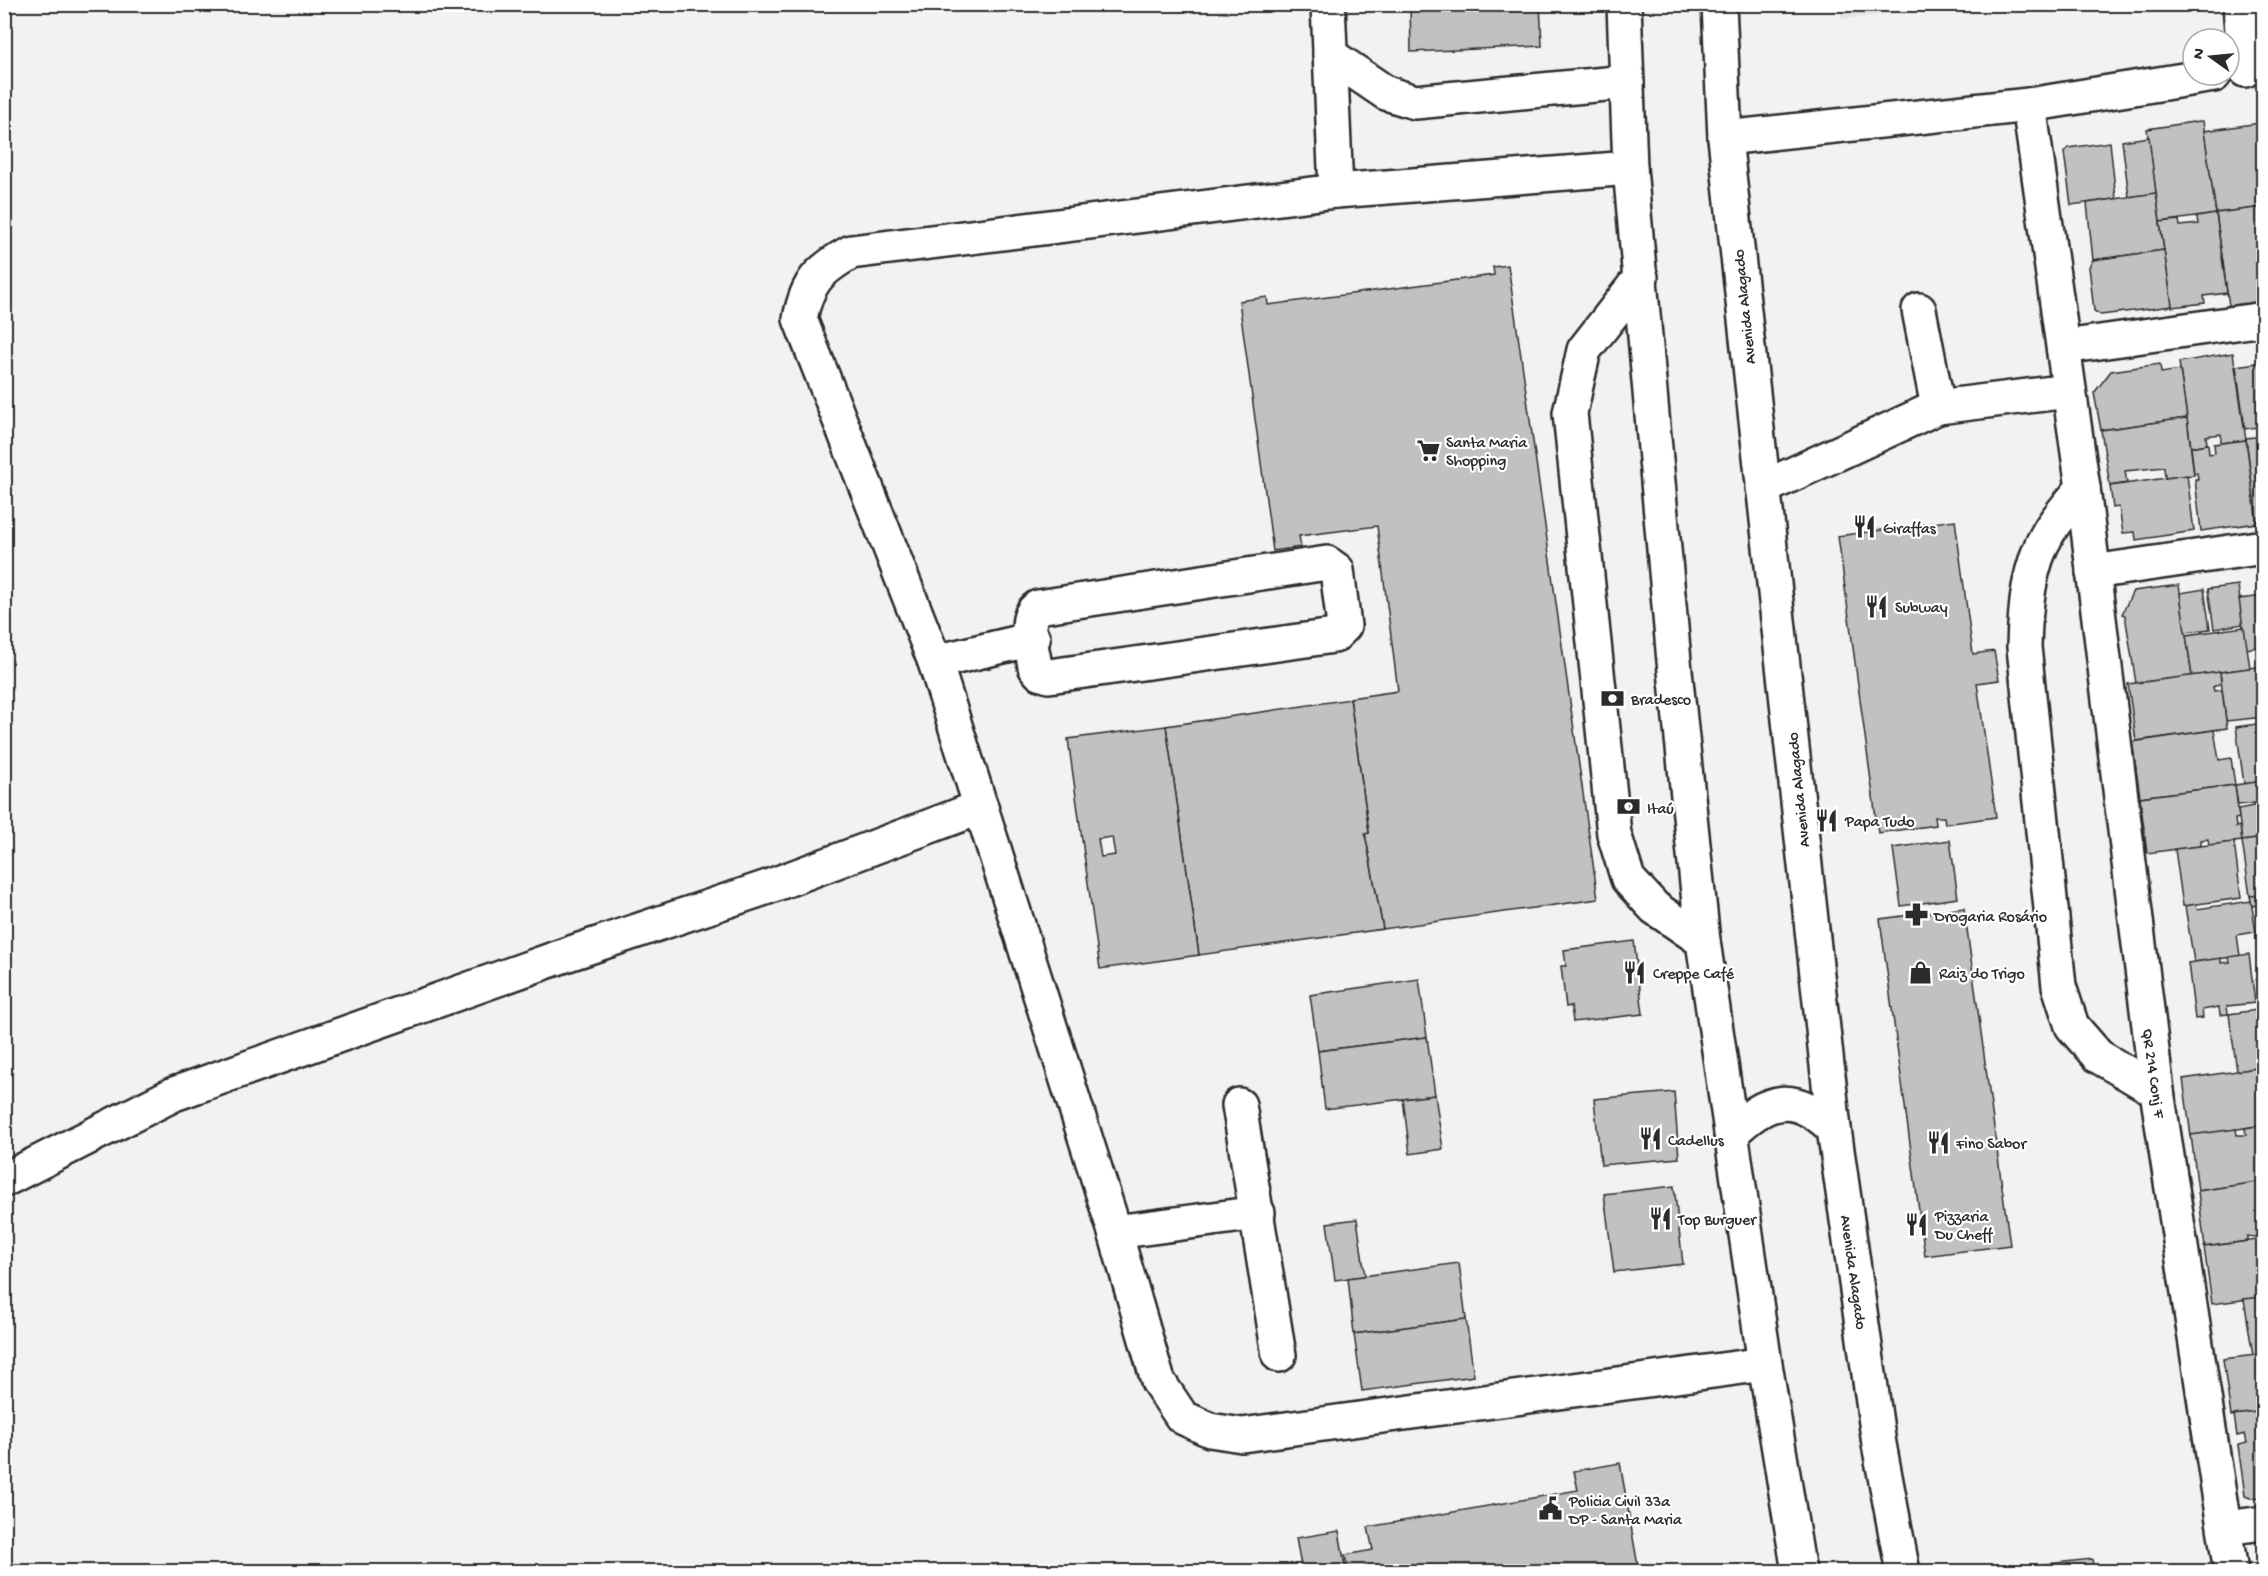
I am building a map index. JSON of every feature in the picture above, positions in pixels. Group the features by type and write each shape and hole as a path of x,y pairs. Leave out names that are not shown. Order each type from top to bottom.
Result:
{"street":[{"path":"1328,4 1336,191"},
{"path":"1624,4 1630,168 1674,661 1703,941 1765,1364 1799,1572"},
{"name":"Avenida Alagado","path":"1719,4 1725,138 1834,1129 1879,1444 1903,1572"},
{"path":"2239,27 2240,4"},
{"path":"1330,55 1386,93 1415,102 1627,82"},
{"path":"1725,138 2029,105 2181,80"},
{"name":"QR 214 Conj F","path":"2029,105 2083,488 2157,1091 2231,1572"},
{"path":"1630,168 1336,191 851,252 825,267 805,296 800,319 935,662 1115,1232 1158,1381 1182,1416 1210,1430 1242,1435 1765,1364"},
{"path":"1641,277 1584,350 1570,413 1614,834 1628,879 1655,908 1703,941"},
{"path":"1919,310 1938,407"},
{"path":"2064,347 2264,319"},
{"path":"1763,488 1938,407 2070,391"},
{"path":"2083,488 2048,533 2032,574 2025,611 2024,647 2059,986 2072,1026 2097,1056 2157,1091"},
{"path":"2093,572 2264,547"},
{"path":"1327,563 1333,565 1337,570 1344,626 1334,636 1049,676 1040,673 1035,667 1033,639 1028,620 1031,612 1038,607 1327,563"},
{"path":"935,662 1033,639"},
{"path":"4,1180 174,1094 568,954 765,888 981,807"},
{"path":"1731,1134 1750,1115 1772,1105 1787,1103 1817,1112 1834,1129"},
{"path":"1239,1105 1279,1355"},
{"path":"1115,1232 1258,1213"},
{"path":"2225,1528 2264,1523"}],"shaded area":[{"path":"1840,4 1969,4 1969,5 1842,19"}],"building":[{"path":"1410,4 1540,4 1542,46 1411,52"},
{"path":"2203,121 2216,214 2160,222 2147,129"},
{"path":"2260,123 2264,143 2264,207 2216,213 2204,131"},
{"path":"2149,137 2156,193 2129,197 2122,141"},
{"path":"2110,142 2116,199 2071,205 2064,152 2068,148"},
{"path":"2156,193 2164,250 2093,260 2087,203"},
{"path":"2264,207 2264,302 2229,306 2216,213"},
{"path":"2216,214 2227,293 2204,296 2205,303 2172,307 2160,222 2179,220 2180,226 2198,224 2197,217"},
{"path":"2164,250 2172,306 2101,315 2094,311 2089,267 2093,260"},
{"path":"1508,265 1598,899 1383,929 1365,834 1369,833 1350,698 1398,691 1377,526 1299,536 1301,547 1273,551 1239,301 1267,297 1268,305 1494,275 1493,267"},
{"path":"2233,353 2246,440 2221,443 2221,434 2206,436 2207,444 2191,447 2179,362"},
{"path":"2264,362 2264,436 2258,437 2257,427 2245,429 2236,366"},
{"path":"2160,364 2161,373 2180,370 2187,418 2101,430 2094,393 2111,371"},
{"path":"2187,418 2194,475 2165,478 2164,467 2125,471 2127,483 2110,486 2101,430"},
{"path":"2264,436 2264,522 2257,523 2246,438"},
{"path":"2246,440 2257,523 2201,531 2195,479 2198,479 2197,473 2194,473 2191,447 2208,444 2209,454 2215,453 2214,444"},
{"path":"2187,475 2194,531 2136,540 2135,532 2123,533 2119,507 2113,508 2110,486"},
{"path":"1955,520 1973,654 1994,651 1999,680 1977,683 1996,817 1945,824 1944,817 1935,817 1936,825 1878,833 1838,536"},
{"path":"2179,585 2192,676 2136,683 2125,615 2122,614 2133,591"},
{"path":"2238,585 2243,624 2214,629 2208,589"},
{"path":"2204,589 2210,629 2185,632 2180,593"},
{"path":"2264,596 2264,646 2246,649 2239,599"},
{"path":"2244,627 2250,668 2192,676 2186,635"},
{"path":"2264,666 2264,717 2226,721 2220,672"},
{"path":"2220,672 2221,683 2213,687 2214,691 2222,690 2227,728 2136,741 2128,684"},
{"path":"1350,699 1369,833 1365,834 1383,929 1199,955 1166,726"},
{"path":"2264,723 2264,781 2244,784 2236,727"},
{"path":"1166,726 1199,955 1100,969 1068,739","holes":["1112,837 1115,855 1101,857 1098,839"]},
{"path":"2214,730 2219,760 2231,758 2235,785 2140,797 2132,742"},
{"path":"2264,781 2264,802 2238,805 2235,785"},
{"path":"2235,785 2239,818 2235,819 2236,827 2240,826 2242,841 2209,845 2208,839 2201,840 2201,846 2147,853 2140,797"},
{"path":"2264,804 2264,838 2242,841 2238,809"},
{"path":"2264,838 2264,895 2250,896 2242,841"},
{"path":"1950,840 1958,898 1901,906 1893,848"},
{"path":"2234,842 2241,898 2183,906 2175,849"},
{"path":"2264,895 2264,904 2252,906 2250,896"},
{"path":"2251,901 2256,932 2237,935 2240,956 2194,962 2185,906 2196,904 2197,909"},
{"path":"1964,908 2010,1245 1925,1256 1880,919"},
{"path":"2256,935 2264,935 2264,952 2258,953"},
{"path":"1634,941 1643,1014 1573,1022 1571,1006 1566,1007 1561,966 1566,966 1564,950"},
{"path":"2264,952 2264,993 2258,953"},
{"path":"2249,954 2255,1003 2227,1006 2228,1014 2220,1015 2219,1007 2202,1010 2203,1018 2195,1019 2188,963 2221,958 2221,963 2230,962 2229,957"},
{"path":"1419,979 1427,1037 1318,1051 1310,995"},
{"path":"2264,1009 2264,1067 2237,1071 2229,1014"},
{"path":"1427,1037 1435,1095 1325,1109 1318,1051"},
{"path":"2264,1067 2264,1125 2191,1136 2183,1079"},
{"path":"1674,1092 1679,1158 1601,1165 1594,1099"},
{"path":"1435,1095 1443,1149 1410,1154 1403,1099"},
{"path":"2264,1125 2264,1181 2198,1191 2191,1135 2236,1129 2237,1135 2246,1135 2245,1128"},
{"path":"2264,1181 2264,1239 2247,1237 2247,1241 2205,1247 2198,1191"},
{"path":"1674,1186 1683,1264 1614,1272 1604,1194"},
{"path":"1357,1219 1365,1276 1335,1280 1327,1223"},
{"path":"2264,1239 2264,1297 2212,1304 2204,1247"},
{"path":"1459,1263 1466,1319 1354,1334 1348,1278"},
{"path":"2262,1297 2264,1354 2253,1356 2244,1299"},
{"path":"1466,1319 1474,1376 1362,1391 1354,1334"},
{"path":"2264,1354 2264,1411 2231,1416 2223,1359"},
{"path":"2264,1411 2264,1497 2250,1498 2245,1496 2238,1445 2247,1443 2245,1434 2237,1436 2234,1415"},
{"name":"Policia Civil 33a DP - Santa Maria","path":"1620,1463 1639,1572 1348,1572 1345,1555 1373,1550 1368,1527 1578,1490 1574,1471"},
{"path":"1339,1531 1346,1572 1302,1572 1296,1538"},
{"path":"2092,1559 2094,1572 2010,1572 2010,1568"}],"place":[{"name":"Santa Maria Shopping","path":"1428,450"},
{"name":"Giraffas","path":"1865,527"},
{"name":"Subway","path":"1877,606"},
{"name":"Bradesco","path":"1613,698"},
{"name":"Itaú","path":"1629,807"},
{"name":"Papa Tudo","path":"1827,820"},
{"name":"Drogaria Rosário","path":"1916,915"},
{"name":"Creppe Café","path":"1635,972"},
{"name":"Raiz do Trigo","path":"1921,972"},
{"name":"Cadellus","path":"1650,1139"},
{"name":"Fino Sabor","path":"1938,1142"},
{"name":"Top Burguer","path":"1660,1218"},
{"name":"Pizzaria Du Cheff","path":"1917,1224"},
{"name":"Policia Civil 33a DP - Santa Maria","path":"1551,1509"}]}
